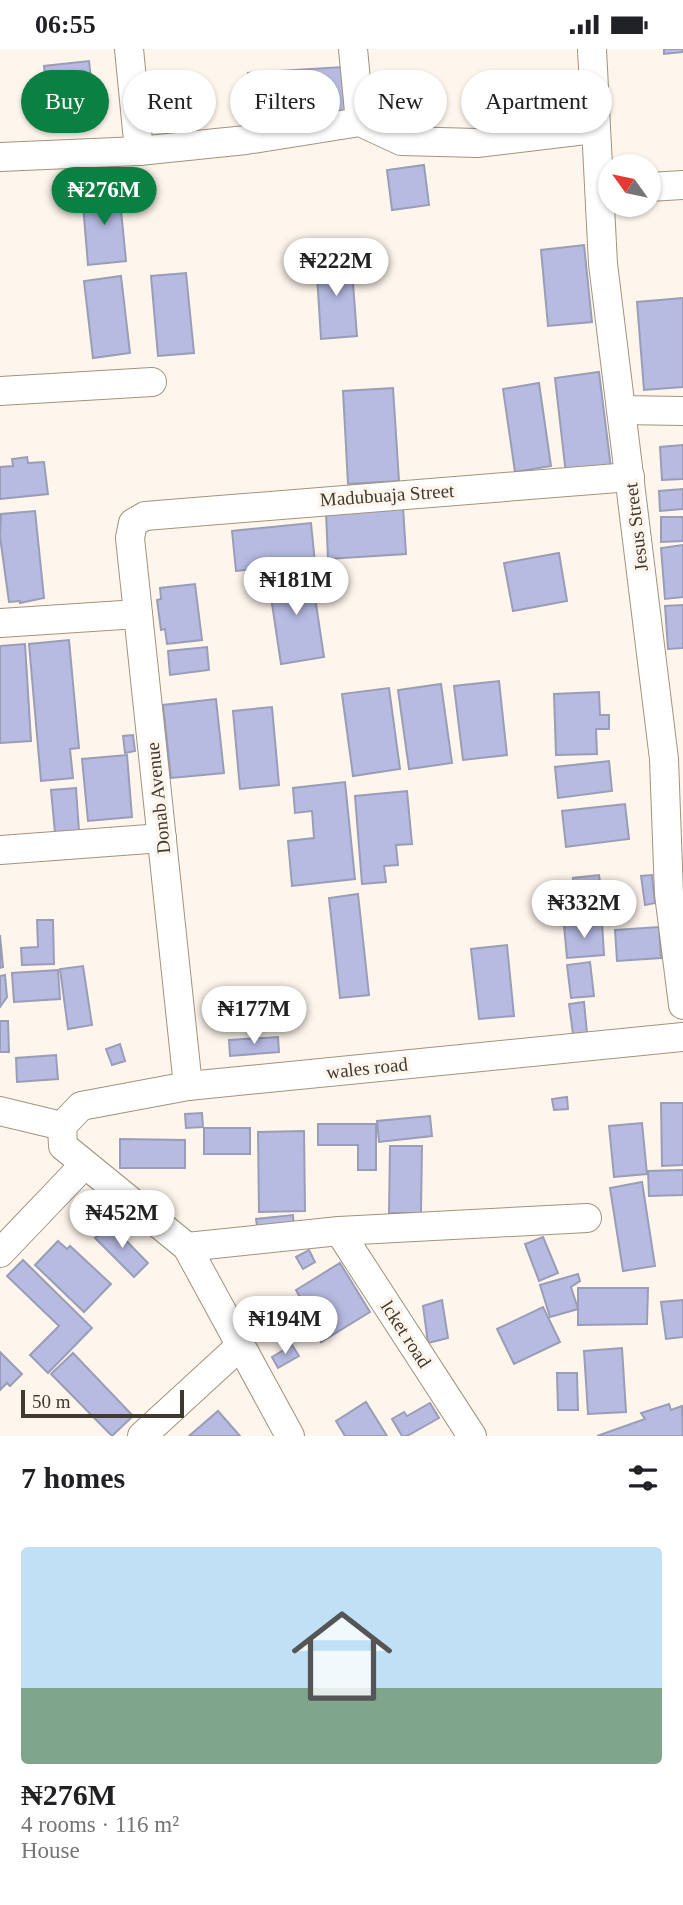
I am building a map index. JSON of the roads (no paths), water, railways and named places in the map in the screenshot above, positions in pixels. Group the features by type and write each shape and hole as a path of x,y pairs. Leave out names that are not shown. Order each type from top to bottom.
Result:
{"street":[{"path":"129,49 139,151"},
{"path":"353,49 355,70"},
{"name":"Jesus Street","path":"592,49 593,70"},
{"path":"0,157 139,151 246,140 354,123"},
{"path":"384,133 401,141 465,143 557,133"},
{"name":"Jesus Street","path":"595,133 599,154"},
{"path":"662,186 683,185"},
{"name":"Jesus Street","path":"605,217 603,264 664,759 669,894 683,1005"},
{"path":"0,391 152,382"},
{"path":"621,410 683,411"},
{"name":"Madubuaja Street","path":"145,516 630,477"},
{"name":"Donab Avenue","path":"145,516 133,523 130,538 188,1086"},
{"path":"0,623 138,614"},
{"path":"0,850 162,838"},
{"name":"wales road","path":"62,1126 81,1106 188,1086 683,1037"},
{"path":"0,1094 62,1126"},
{"path":"0,1111 62,1126"},
{"path":"0,1125 62,1126"},
{"path":"62,1126 62,1146 187,1247 290,1436"},
{"path":"0,1253 84,1165"},
{"path":"187,1247 339,1231 587,1218"},
{"name":"lcket road","path":"339,1231 472,1436"},
{"path":"142,1436 240,1346"}]}
